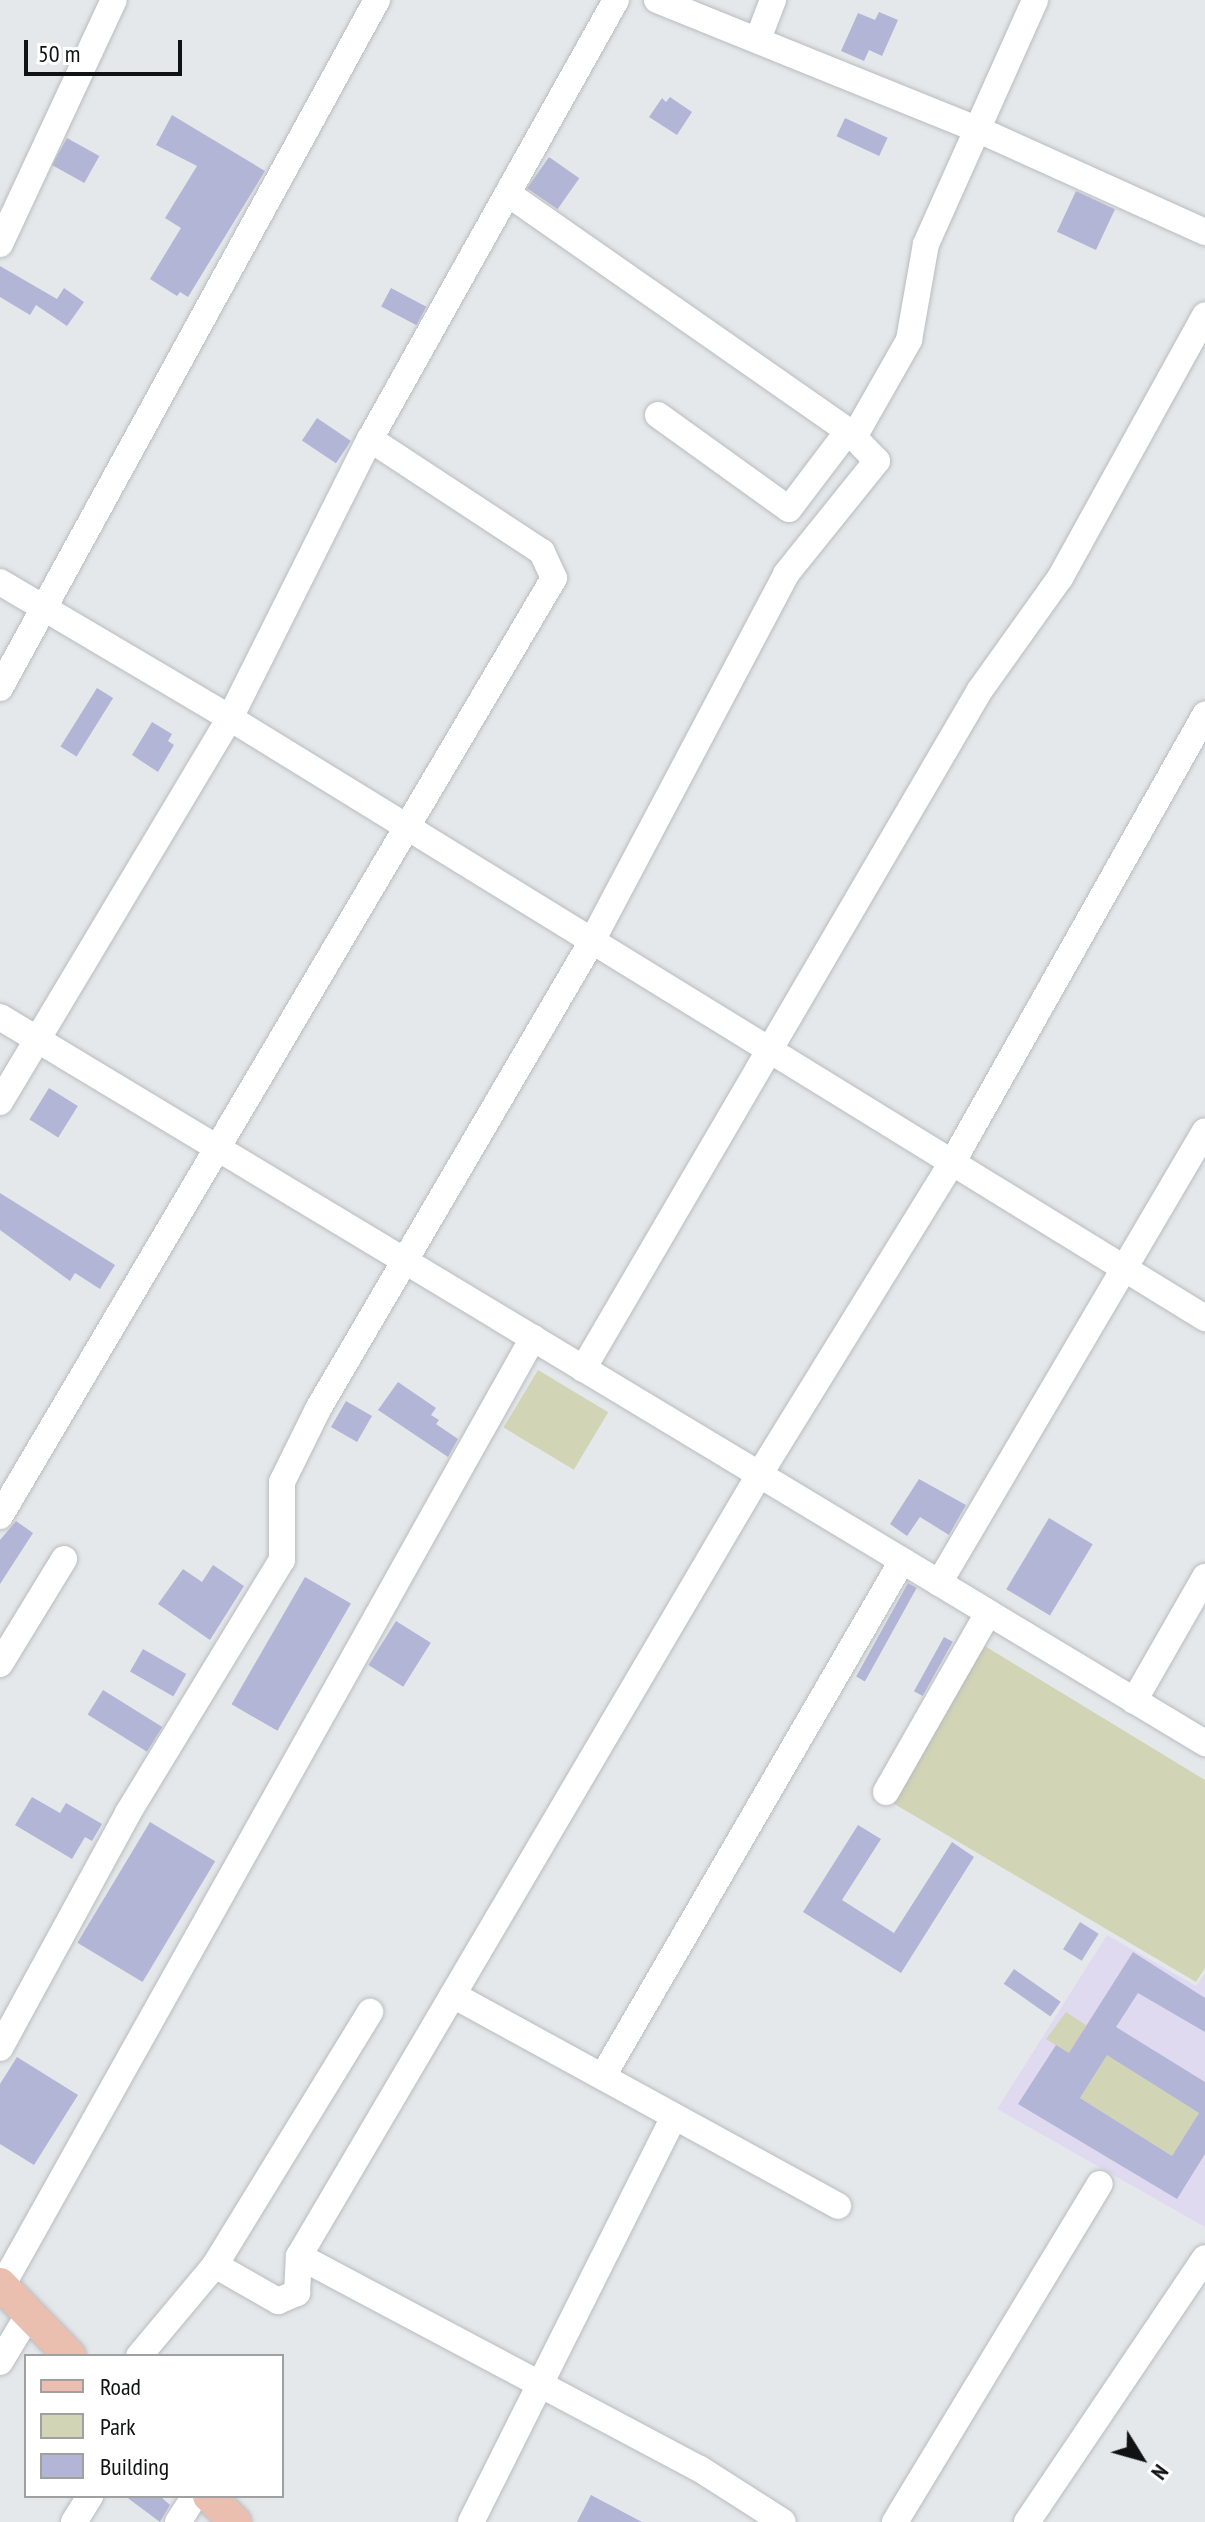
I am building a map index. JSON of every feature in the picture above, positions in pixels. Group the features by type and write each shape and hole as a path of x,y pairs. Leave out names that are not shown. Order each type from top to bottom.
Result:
{"main road":[{"path":"1,2285 68,2354"},
{"path":"211,2498 235,2522"}],"street":[{"path":"0,244 114,0"},
{"path":"0,688 377,0"},
{"path":"0,1102 35,1038 230,718 370,439 616,0"},
{"path":"657,0 979,130 1205,232"},
{"path":"758,39 773,0"},
{"path":"658,415 789,509 851,434 909,340 920,303 922,254 1035,0"},
{"path":"0,2048 128,1813 282,1560 286,1542 280,1496 287,1465 592,941 786,574 877,461 851,434 508,194"},
{"path":"583,1369 986,679 1060,578 1205,315"},
{"path":"0,1516 216,1146 409,829 554,578 542,552 370,439"},
{"path":"0,582 230,718 1205,1318"},
{"path":"215,2265 268,2296 287,2301 297,2293 299,2256 759,1475 952,1163 1205,715"},
{"path":"0,1017 1205,1743"},
{"path":"939,1583 1205,1131"},
{"path":"1,2285 533,1338"},
{"path":"0,1664 64,1559"},
{"path":"603,2076 902,1561"},
{"path":"1134,1701 1205,1577"},
{"path":"886,1792 988,1613"},
{"path":"453,1995 838,2206"},
{"path":"141,2354 215,2265 370,2012"},
{"path":"471,2522 674,2117"},
{"path":"895,2522 1100,2184"},
{"path":"299,2256 540,2387 700,2469 783,2522"},
{"path":"1027,2522 1205,2258"},
{"path":"0,2362 29,2314"},
{"path":"74,2522 89,2498"},
{"path":"178,2522 194,2498"}],"shaded area":[{"path":"1107,1935 1196,1986 1205,1973 1205,2227 997,2109"}],"green space":[{"path":"538,1370 608,1412 574,1470 503,1427"},
{"path":"980,1643 1205,1780 1205,1968 1196,1982 891,1802"},
{"path":"1066,2012 1086,2025 1080,2037 1199,2113 1172,2156 1080,2098 1097,2071 1046,2039"}],"building":[{"path":"879,12 898,20 882,56 869,50 864,61 841,51 858,13 875,20"},
{"path":"670,97 692,112 677,135 649,117 662,98 666,102"},
{"path":"172,115 265,171 188,297 180,292 177,296 150,279 181,228 165,218 197,166 156,145"},
{"path":"845,118 888,138 879,156 837,136"},
{"path":"67,138 99,156 84,183 52,165"},
{"path":"549,157 579,178 558,209 527,188"},
{"path":"1076,191 1115,209 1096,250 1057,232"},
{"path":"0,266 57,299 64,288 84,302 67,326 36,305 30,315 0,297"},
{"path":"391,288 426,307 416,325 381,307"},
{"path":"317,418 351,441 336,463 302,440"},
{"path":"97,688 113,698 77,757 60,747"},
{"path":"152,722 172,734 168,741 174,745 158,772 132,755"},
{"path":"49,1088 78,1106 58,1137 29,1119"},
{"path":"0,1193 115,1265 100,1289 75,1273 70,1281 0,1230"},
{"path":"398,1382 436,1408 431,1415 439,1420 436,1424 458,1439 448,1457 378,1410"},
{"path":"346,1401 372,1416 357,1442 331,1427"},
{"path":"919,1479 966,1505 949,1535 920,1517 907,1536 890,1524"},
{"path":"1049,1518 1093,1544 1050,1615 1006,1589"},
{"path":"16,1521 33,1533 0,1584 0,1540"},
{"path":"213,1565 244,1586 210,1640 158,1604 183,1569 202,1582"},
{"path":"305,1577 351,1604 277,1731 232,1704"},
{"path":"908,1583 917,1588 865,1681 856,1677"},
{"path":"396,1621 431,1643 403,1687 368,1665"},
{"path":"944,1637 953,1642 923,1696 914,1691"},
{"path":"143,1649 186,1674 173,1697 130,1672"},
{"path":"103,1690 162,1727 147,1752 88,1715"},
{"path":"32,1797 60,1813 66,1803 102,1824 92,1841 85,1837 72,1859 15,1825"},
{"path":"150,1822 215,1861 143,1982 77,1943"},
{"path":"858,1825 881,1839 842,1900 894,1933 952,1842 974,1857 901,1973 803,1912"},
{"path":"1080,1922 1099,1934 1082,1961 1063,1949"},
{"path":"1133,1952 1205,1998 1205,2032 1138,1993 1116,2027 1205,2082 1205,2154 1177,2199 1018,2104 1056,2045 1069,2053","holes":["1107,2055 1199,2113 1172,2156 1080,2098"]},
{"path":"1014,1969 1061,2002 1050,2016 1004,1984"},
{"path":"17,2057 78,2095 34,2165 0,2144 0,2084"},
{"path":"591,2495 642,2522 577,2522"},
{"path":"128,2498 162,2498 170,2505 160,2522"}]}
